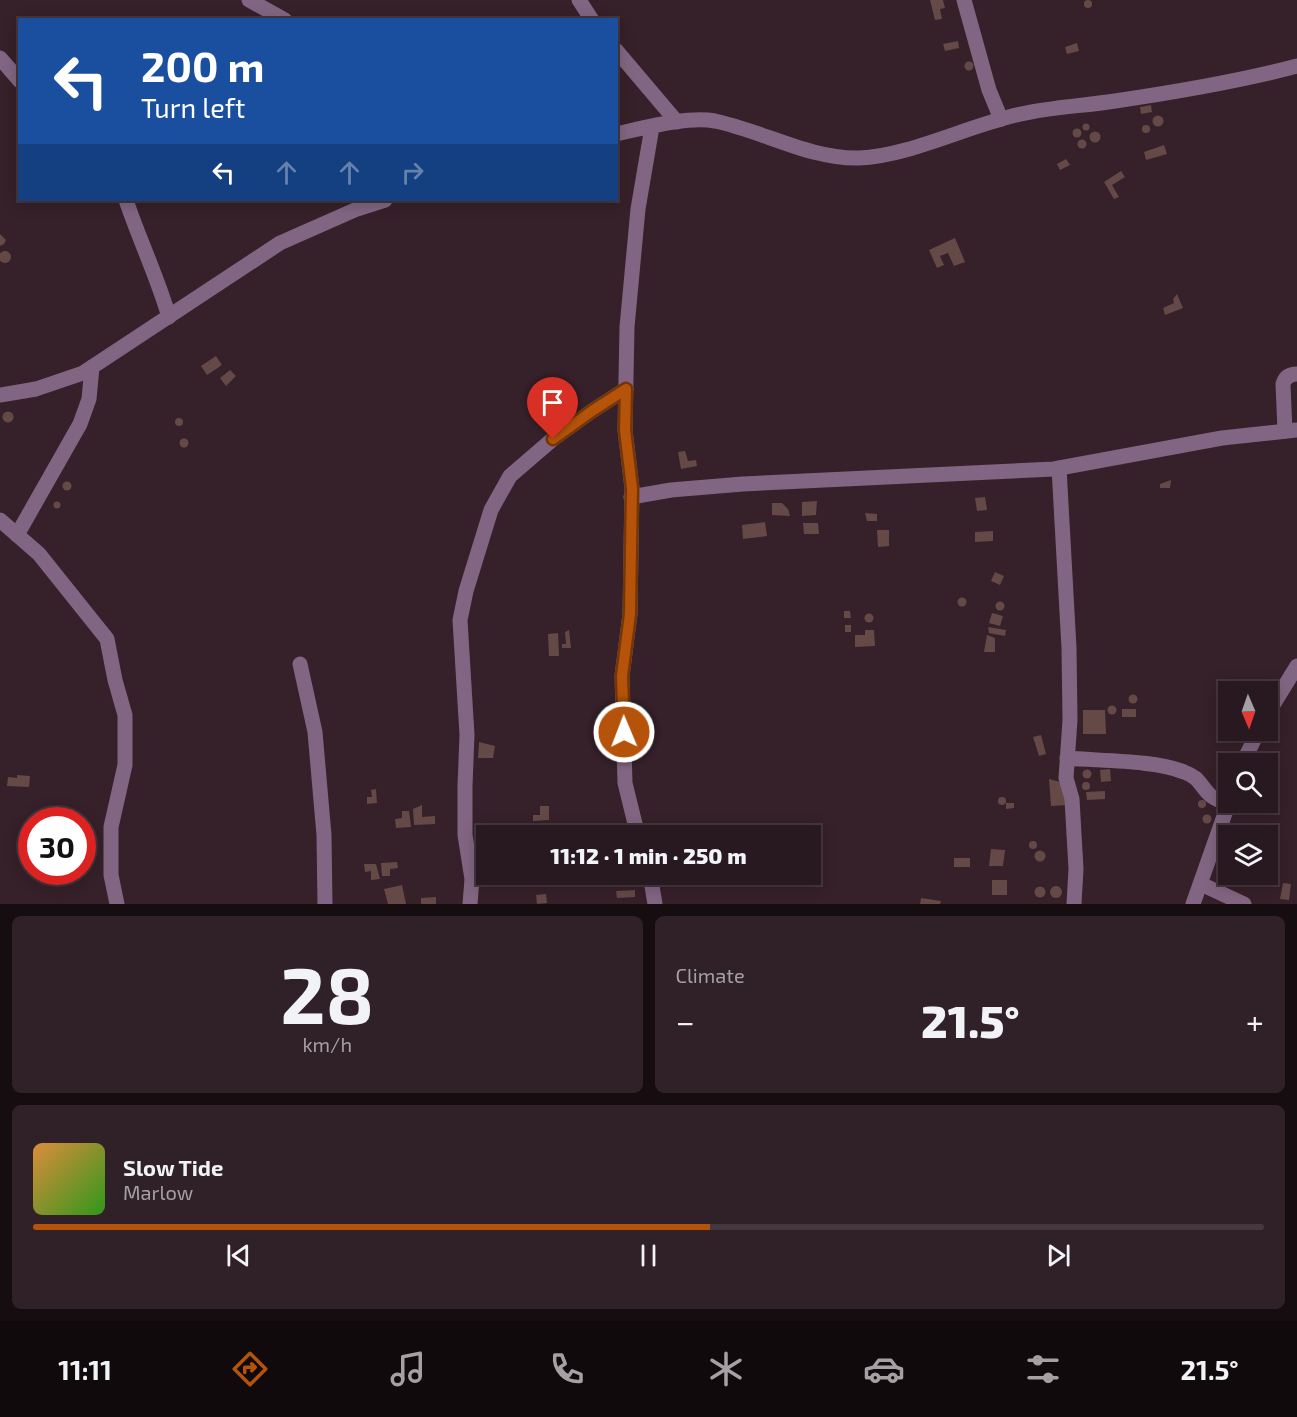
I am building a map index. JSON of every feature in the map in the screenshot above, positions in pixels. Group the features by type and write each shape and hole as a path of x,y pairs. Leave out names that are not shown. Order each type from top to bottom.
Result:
{"street":[{"path":"249,0 281,18"},
{"path":"579,0 591,18"},
{"path":"964,0 989,90 1001,119"},
{"path":"618,52 677,122"},
{"path":"0,58 18,79"},
{"path":"618,134 677,122 713,121 805,149 839,157 860,158 883,155 912,147 1001,119 1063,106 1195,88 1297,66"},
{"path":"634,825 625,783 622,676 630,614 631,497 625,430 627,327 638,209 652,127"},
{"path":"126,201 159,283 169,317"},
{"path":"0,394 36,389 83,373 280,243 357,209 382,201"},
{"path":"17,535 80,424 89,399 92,367"},
{"path":"631,497 671,490 754,484 1023,472 1059,468 1222,438 1291,430 1283,384 1284,380 1292,374 1297,374"},
{"path":"470,904 472,879 465,825 467,735 460,620 466,591 492,510 510,476 553,439 626,389"},
{"path":"1059,468 1070,648 1070,720 1066,778 1071,800 1076,869 1074,904"},
{"path":"0,520 39,554 108,639 115,680 125,715 125,765 111,827 111,875 117,904"},
{"path":"300,664 315,732 324,835 326,904"},
{"path":"1278,697 1297,666"},
{"path":"1067,758 1152,765 1184,771 1199,780 1208,793 1218,799"},
{"path":"1193,904 1226,813"},
{"path":"1201,884 1244,904"},
{"path":"652,885 655,904"}],"building":[{"path":"930,0 943,0 945,8 940,9 942,19 935,20"},
{"path":"1088,0 1092,4 1088,8 1084,4"},
{"path":"958,41 959,48 945,51 943,44"},
{"path":"1077,43 1079,51 1067,54 1065,47"},
{"path":"969,62 973,66 969,70 965,66"},
{"path":"1151,105 1152,112 1141,114 1140,107"},
{"path":"1158,115 1164,121 1158,127 1152,121"},
{"path":"1086,123 1090,127 1086,131 1082,127"},
{"path":"1146,125 1150,129 1146,133 1142,129"},
{"path":"1077,128 1082,133 1077,138 1072,133"},
{"path":"1095,132 1099,133 1099,141 1095,142 1091,141 1090,137 1091,133"},
{"path":"1082,139 1087,144 1082,149 1077,144"},
{"path":"1164,145 1167,154 1146,160 1144,152"},
{"path":"1066,159 1070,165 1060,170 1057,164"},
{"path":"1121,171 1125,177 1112,185 1119,197 1114,199 1104,182"},
{"path":"0,234 6,240 0,246"},
{"path":"955,238 965,262 954,266 948,253 940,256 944,265 937,268 929,250"},
{"path":"7,251 11,257 7,263 3,263 -1,255"},
{"path":"1177,294 1183,308 1165,315 1163,308 1174,303 1173,299"},
{"path":"216,356 222,365 207,375 201,366"},
{"path":"230,370 236,376 226,386 220,378"},
{"path":"8,412 12,413 12,421 8,422 4,421 3,417 4,413"},
{"path":"179,418 183,422 179,426 175,422"},
{"path":"184,439 188,443 184,447 180,443"},
{"path":"685,451 688,461 696,460 697,466 681,469 678,452"},
{"path":"1171,480 1170,488 1160,488 1160,484"},
{"path":"67,482 71,486 67,490 63,486"},
{"path":"985,497 987,510 977,511 975,498"},
{"path":"57,501 61,505 57,509 53,505"},
{"path":"817,501 816,515 802,516 802,502"},
{"path":"772,503 782,503 788,509 790,516 772,515"},
{"path":"865,513 877,514 877,521 867,521"},
{"path":"765,522 767,536 743,539 742,525"},
{"path":"803,523 818,523 819,534 804,534"},
{"path":"877,530 889,530 889,546 878,547"},
{"path":"993,531 993,541 975,542 975,532"},
{"path":"995,572 1004,576 1000,585 991,581"},
{"path":"962,597 967,602 962,607 957,602"},
{"path":"1000,601 1005,606 1000,611 995,606"},
{"path":"844,611 850,611 851,618 844,618"},
{"path":"869,613 874,618 869,623 864,618"},
{"path":"992,613 1003,616 1000,626 989,623"},
{"path":"845,625 851,625 851,632 845,632"},
{"path":"988,627 1006,630 1005,636 989,633"},
{"path":"569,630 571,648 562,648 562,644 566,644 565,632"},
{"path":"865,630 874,630 875,646 855,647 855,635 865,635"},
{"path":"558,633 559,656 549,656 548,634"},
{"path":"987,635 995,638 995,652 984,652"},
{"path":"1133,694 1138,699 1133,704 1128,699"},
{"path":"1112,705 1117,710 1112,715 1107,710"},
{"path":"1122,709 1136,709 1136,717 1122,717"},
{"path":"1083,710 1105,710 1106,734 1083,734"},
{"path":"1041,735 1046,754 1039,756 1033,737"},
{"path":"479,742 495,746 493,758 478,758"},
{"path":"1110,769 1111,781 1101,782 1100,770"},
{"path":"1087,770 1091,774 1087,778 1083,774"},
{"path":"17,775 30,776 29,787 7,786 8,777 17,778"},
{"path":"1049,779 1064,783 1069,805 1051,806"},
{"path":"1086,782 1090,786 1086,790 1082,786"},
{"path":"376,789 377,803 367,804 367,797 372,797 371,790"},
{"path":"1105,791 1105,799 1087,800 1086,792"},
{"path":"1002,797 1006,801 1002,805 998,801"},
{"path":"1202,800 1206,804 1202,808 1198,804"},
{"path":"1006,803 1014,803 1014,808 1006,809"},
{"path":"422,805 422,817 435,816 435,824 414,825 413,809"},
{"path":"540,806 549,806 549,820 533,821 533,815 540,815"},
{"path":"402,811 409,811 411,827 396,828 395,819 402,818"},
{"path":"1207,815 1211,819 1207,823 1203,819"},
{"path":"1033,841 1037,845 1033,849 1029,845"},
{"path":"991,849 1005,850 1003,866 989,866"},
{"path":"1040,850 1046,856 1040,862 1034,856"},
{"path":"954,858 970,858 970,867 954,867"},
{"path":"397,862 398,868 390,869 390,876 382,876 381,863"},
{"path":"364,864 376,864 380,879 371,880 371,871 365,872"},
{"path":"992,880 1007,880 1007,895 992,895"},
{"path":"1283,883 1291,884 1289,900 1280,899"},
{"path":"402,885 406,904 388,904 384,889"},
{"path":"1040,886 1046,892 1040,898 1034,892"},
{"path":"1056,886 1062,892 1056,898 1050,892"},
{"path":"635,890 635,897 617,898 616,891"},
{"path":"546,894 547,903 537,904 536,895"},
{"path":"436,897 436,904 421,904 421,898"},
{"path":"921,898 941,901 940,904 920,904"}],"route":[{"path":"553,439 626,389 625,430 632,488 630,614 622,676 624,732"}]}
